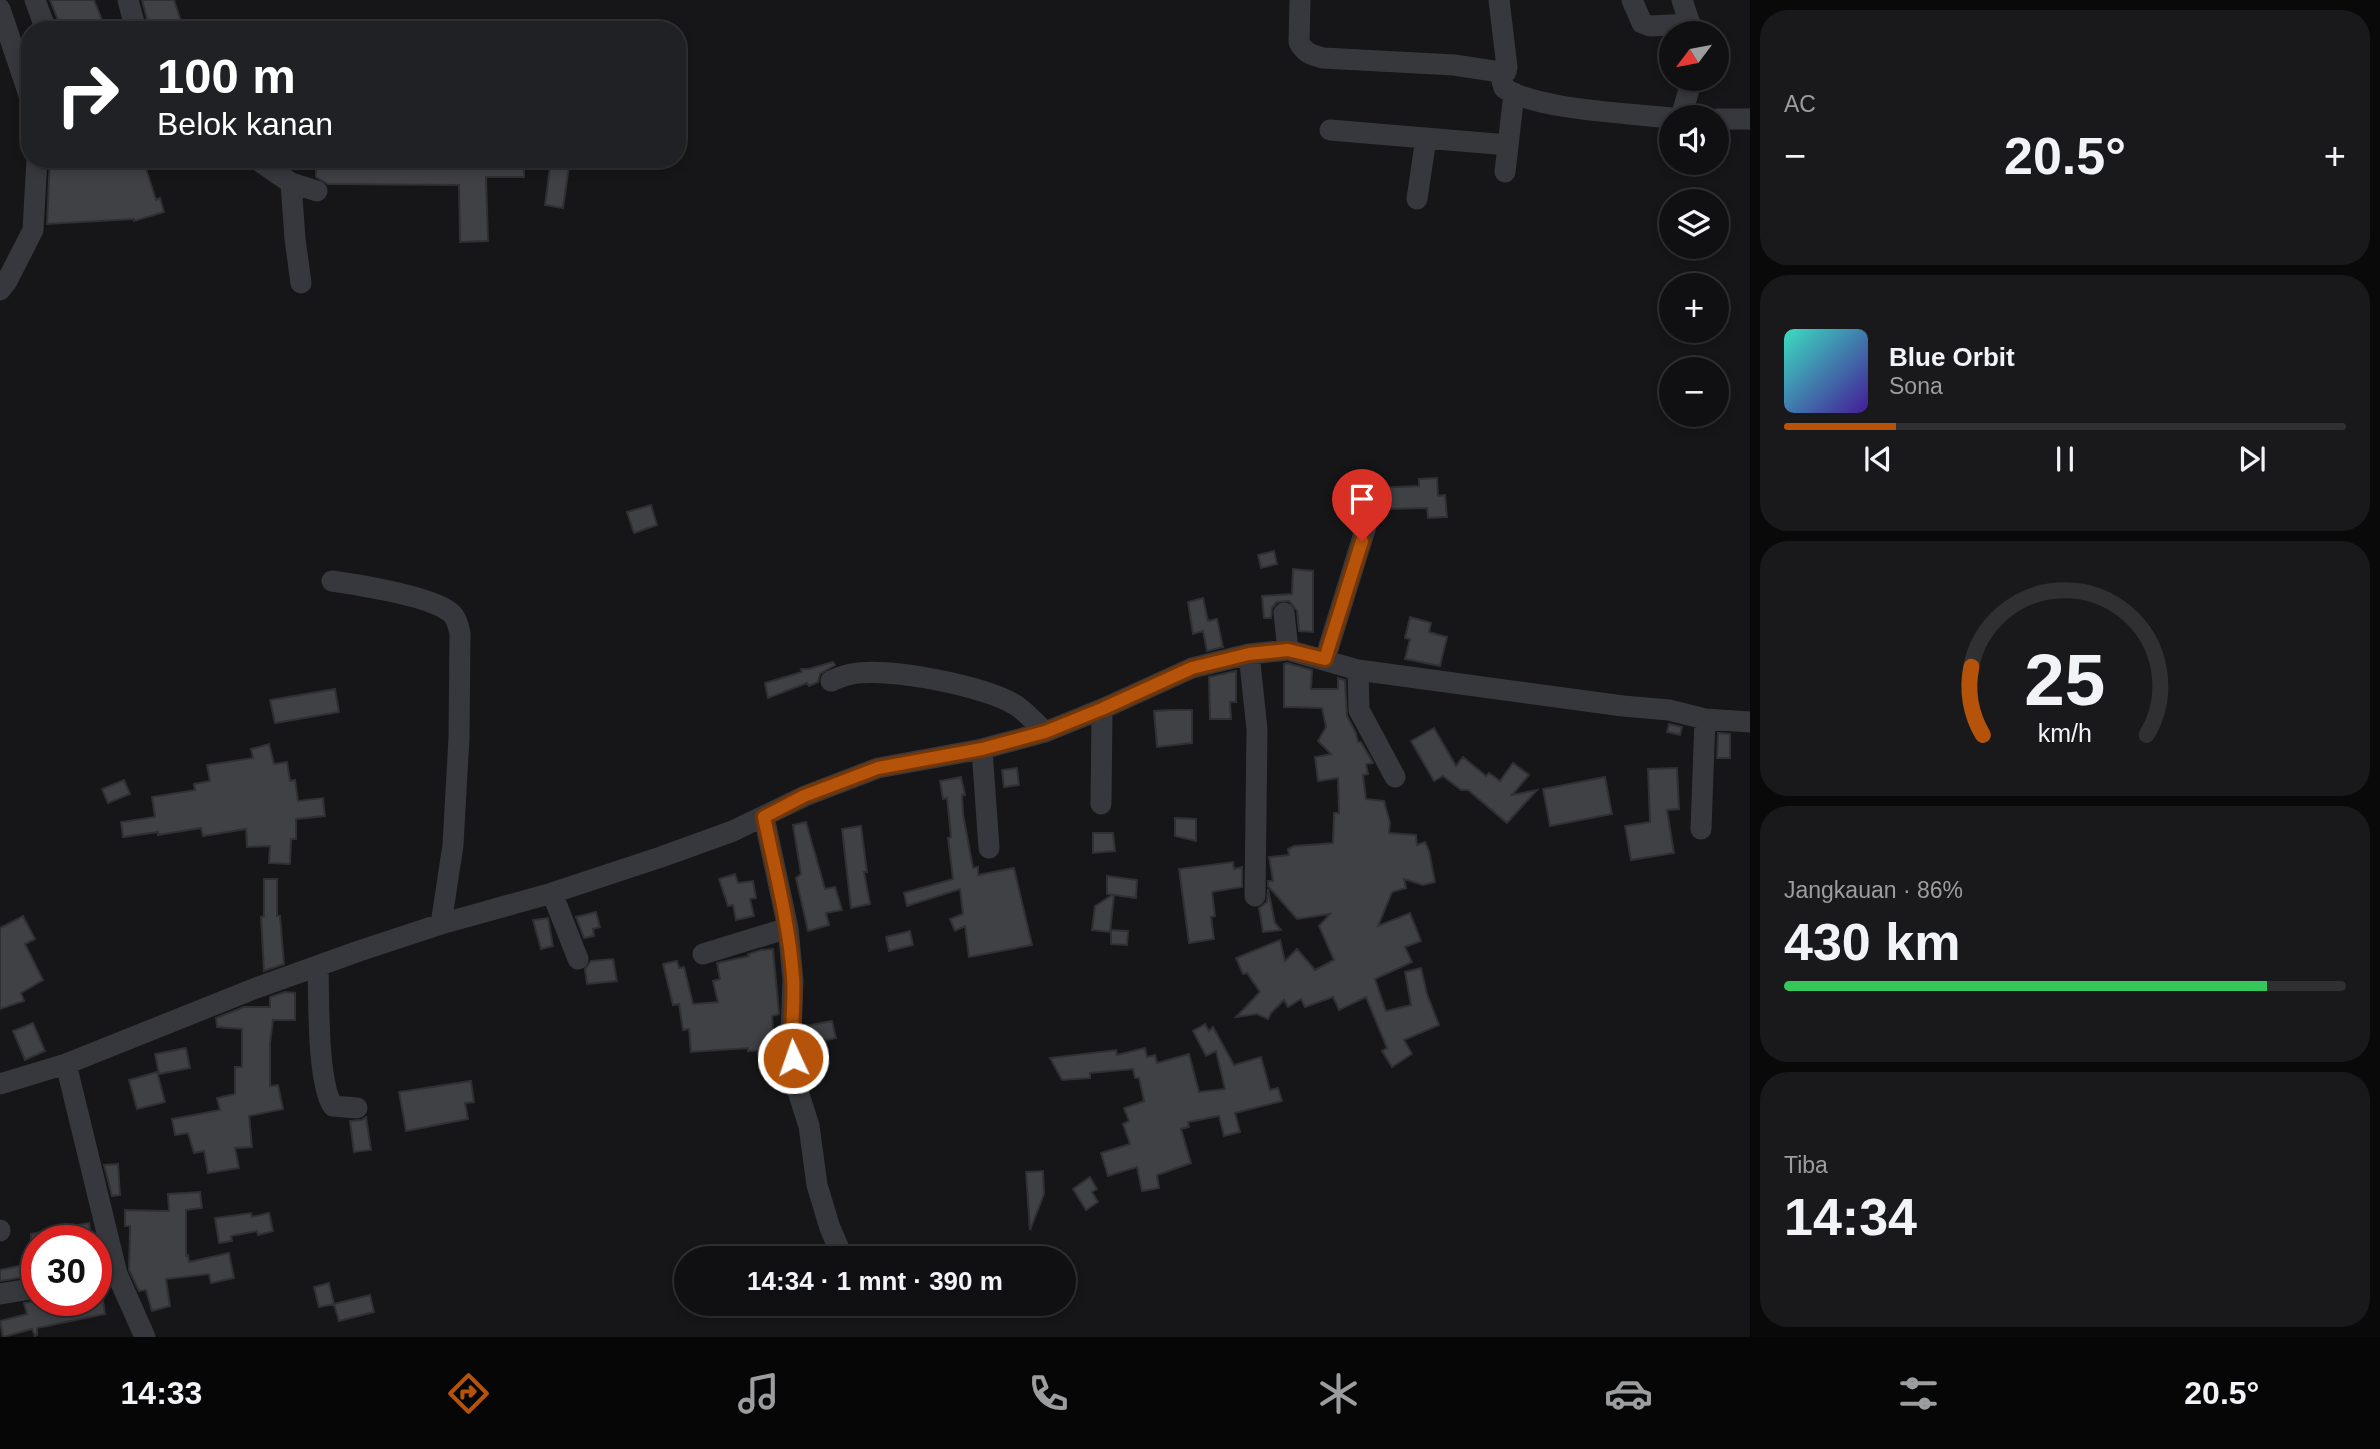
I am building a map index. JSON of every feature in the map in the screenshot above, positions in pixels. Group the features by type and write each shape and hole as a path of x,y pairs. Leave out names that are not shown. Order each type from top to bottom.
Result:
{"street":[{"path":"21,70 1,10 33,0 42,21"},
{"path":"128,0 134,21"},
{"path":"1300,0 1299,42 1301,48 1310,55 1504,71"},
{"path":"1499,0 1507,67 1502,81 1504,88 1555,105 1659,117"},
{"path":"1632,0 1642,23 1659,27"},
{"path":"1682,0 1689,21"},
{"path":"1505,172 1514,93"},
{"path":"1729,119 1750,119"},
{"path":"1330,130 1508,145"},
{"path":"1417,199 1426,138"},
{"path":"0,290 33,230 36,168"},
{"path":"269,168 291,183 317,191"},
{"path":"291,183 301,283"},
{"path":"1325,659 1369,517"},
{"path":"332,581 426,601 456,617 460,633 459,738 453,845 441,923"},
{"path":"1284,612 1288,650"},
{"path":"0,1084 66,1064 256,988 441,923 552,893 661,857 764,817 804,796 878,768 982,749 1045,732 1192,668 1249,654 1288,650 1357,670 1669,710 1704,719 1750,722"},
{"path":"1249,654 1257,729 1255,896"},
{"path":"1357,670 1359,710 1395,777"},
{"path":"831,681 852,673 889,673 933,678 999,697 1018,706 1045,732"},
{"path":"1101,804 1102,709"},
{"path":"1701,829 1704,719"},
{"path":"982,749 989,848"},
{"path":"764,817 788,928 793,980 791,1035 795,1082 809,1126 817,1185 838,1246"},
{"path":"552,893 578,959"},
{"path":"703,954 788,928"},
{"path":"318,966 323,1074 328,1098 333,1105 357,1108"},
{"path":"66,1064 97,1225"},
{"path":"112,1284 145,1337"},
{"path":"0,1294 21,1291"}],"building":[{"path":"50,0 94,0 102,21 58,21"},
{"path":"142,0 174,0 181,21 148,21"},
{"path":"50,168 146,168 156,200 160,198 164,212 134,221 47,224"},
{"path":"316,168 524,168 524,177 486,177 488,241 460,242 459,185 328,184 316,177"},
{"path":"550,168 569,168 563,208 545,205"},
{"path":"1437,478 1438,496 1445,495 1447,517 1428,518 1427,508 1388,509 1388,512 1381,512 1375,505 1374,488 1419,486 1419,479"},
{"path":"651,505 657,525 634,533 627,512"},
{"path":"1274,551 1277,564 1261,568 1258,555"},
{"path":"1293,569 1313,571 1313,632 1299,631 1297,611 1289,601 1277,602 1272,608 1271,618 1264,618 1262,596 1292,594"},
{"path":"1203,598 1208,621 1217,619 1223,647 1207,651 1203,631 1193,634 1188,602"},
{"path":"1410,617 1431,623 1429,632 1447,637 1440,666 1405,659 1410,639 1405,638"},
{"path":"833,662 835,665 820,674 818,682 809,686 807,683 768,698 765,683 802,672 801,669"},
{"path":"1284,664 1312,670 1311,689 1338,689 1338,678 1345,680 1347,716 1358,742 1361,742 1373,763 1366,764 1368,774 1363,775 1366,799 1384,801 1390,823 1389,833 1416,835 1417,845 1425,842 1429,851 1435,882 1423,885 1404,879 1406,888 1392,892 1378,926 1410,913 1421,941 1405,947 1412,962 1375,979 1386,1011 1411,1005 1405,972 1421,968 1427,994 1439,1025 1404,1040 1412,1054 1392,1067 1382,1051 1387,1048 1366,997 1339,1010 1333,997 1305,1007 1301,999 1288,1007 1284,1000 1268,1019 1257,1014 1236,1017 1260,992 1247,973 1243,974 1236,958 1280,940 1285,961 1297,949 1315,970 1334,960 1319,926 1330,914 1297,919 1268,886 1268,881 1273,881 1269,857 1289,855 1288,849 1294,846 1333,843 1334,813 1339,813 1338,778 1318,781 1315,757 1331,754 1318,741 1326,727 1322,708 1284,707"},
{"path":"1236,671 1236,702 1230,702 1231,719 1210,719 1209,677"},
{"path":"335,689 339,712 275,723 270,700"},
{"path":"1192,710 1192,743 1157,747 1154,711"},
{"path":"1669,724 1682,727 1680,735 1667,732"},
{"path":"1434,728 1456,766 1463,757 1486,776 1489,773 1500,781 1513,763 1529,775 1512,795 1537,790 1507,823 1468,790 1461,790 1443,776 1434,781 1411,741"},
{"path":"1718,733 1730,734 1730,758 1717,758"},
{"path":"269,744 274,764 287,762 290,781 295,780 298,801 323,798 325,816 296,819 296,839 291,839 290,864 269,863 270,846 247,847 246,829 203,836 201,828 123,837 121,822 155,817 152,797 195,790 194,784 210,781 207,765 253,758 251,749"},
{"path":"1017,768 1019,785 1004,787 1002,770"},
{"path":"1677,768 1679,809 1667,810 1674,853 1631,860 1625,826 1650,822 1648,769"},
{"path":"961,777 965,795 962,795 963,814 973,868 978,867 978,875 1014,868 1032,945 969,957 965,926 955,931 950,919 963,914 960,889 907,906 904,893 953,879 947,798 943,799 940,781"},
{"path":"1605,777 1612,814 1550,826 1543,789"},
{"path":"124,780 130,794 108,803 102,789"},
{"path":"1175,818 1196,819 1196,841 1175,836"},
{"path":"806,822 825,889 835,887 842,910 826,913 829,925 808,931 796,878 801,874 793,825"},
{"path":"861,826 867,872 864,872 870,904 851,908 842,829"},
{"path":"1093,833 1113,833 1115,851 1093,853"},
{"path":"1233,862 1234,869 1242,867 1242,887 1212,892 1214,939 1189,943 1179,869"},
{"path":"735,874 738,883 753,881 756,898 750,899 754,916 736,920 733,905 728,906 719,879"},
{"path":"1107,876 1137,880 1136,898 1114,895 1110,932 1092,930 1095,906 1112,895 1107,894"},
{"path":"264,879 277,879 277,916 280,916 284,964 264,971 261,917 264,916"},
{"path":"1268,889 1275,923 1281,930 1263,932 1259,908 1267,902"},
{"path":"596,912 600,927 593,929 594,936 584,938 576,917"},
{"path":"23,916 35,939 25,944 43,980 21,993 24,1001 0,1009 0,928"},
{"path":"548,918 553,946 541,949 533,920"},
{"path":"1111,930 1128,931 1127,945 1111,944"},
{"path":"910,931 913,945 889,951 886,937"},
{"path":"773,949 779,1014 772,1016 775,1050 748,1051 748,1048 691,1052 689,1029 683,1030 679,1004 673,1005 663,964 677,961 679,968 684,967 693,1004 718,1002 713,981 720,979 717,963"},
{"path":"613,959 617,981 587,984 585,969 591,961"},
{"path":"285,992 295,993 295,1020 273,1020 270,1043 270,1086 278,1085 283,1109 249,1116 252,1147 235,1148 239,1168 208,1173 204,1151 194,1153 188,1133 175,1135 172,1119 220,1110 217,1098 235,1094 235,1067 242,1067 242,1029 217,1027 216,1018 244,1007 270,1007 270,997"},
{"path":"832,1021 836,1038 809,1044 805,1026"},
{"path":"33,1023 45,1051 25,1060 13,1031"},
{"path":"1205,1024 1209,1031 1213,1027 1234,1065 1261,1057 1270,1090 1278,1088 1282,1101 1235,1113 1240,1132 1224,1136 1219,1116 1188,1122 1189,1127 1181,1129 1191,1163 1157,1175 1159,1188 1142,1191 1137,1167 1108,1176 1101,1153 1130,1144 1123,1124 1129,1121 1124,1108 1144,1101 1139,1078 1135,1078 1133,1069 1090,1073 1090,1078 1062,1080 1050,1058 1116,1050 1117,1055 1145,1048 1147,1057 1155,1055 1157,1063 1189,1054 1199,1092 1225,1089 1216,1051 1206,1056 1193,1031"},
{"path":"186,1048 190,1068 159,1074 155,1054"},
{"path":"157,1072 165,1102 137,1109 129,1080"},
{"path":"471,1081 474,1102 465,1103 468,1119 406,1131 399,1092"},
{"path":"366,1117 371,1150 354,1152 350,1121"},
{"path":"118,1164 120,1195 112,1196 104,1165"},
{"path":"1043,1171 1044,1194 1030,1230 1026,1172"},
{"path":"1090,1177 1097,1189 1092,1192 1098,1202 1086,1210 1073,1189"},
{"path":"200,1192 202,1208 186,1210 186,1256 188,1255 189,1262 229,1253 234,1278 211,1283 209,1274 166,1279 170,1306 152,1311 146,1290 139,1291 129,1270 130,1226 125,1226 125,1210 169,1211 168,1194"},
{"path":"251,1213 252,1217 269,1213 273,1231 258,1235 257,1231 231,1236 232,1241 219,1243 215,1218"},
{"path":"21,1265 21,1278 0,1281 0,1270"},
{"path":"329,1283 334,1304 319,1307 314,1287"},
{"path":"370,1295 374,1312 339,1321 334,1304"},
{"path":"21,1316 95,1316 37,1328 35,1336 32,1329 3,1337 0,1321"}],"route":[{"path":"793,1058 793,980 788,928 764,817 804,796 878,768 982,749 1045,732 1192,668 1249,654 1288,650 1325,659 1362,541"}]}
